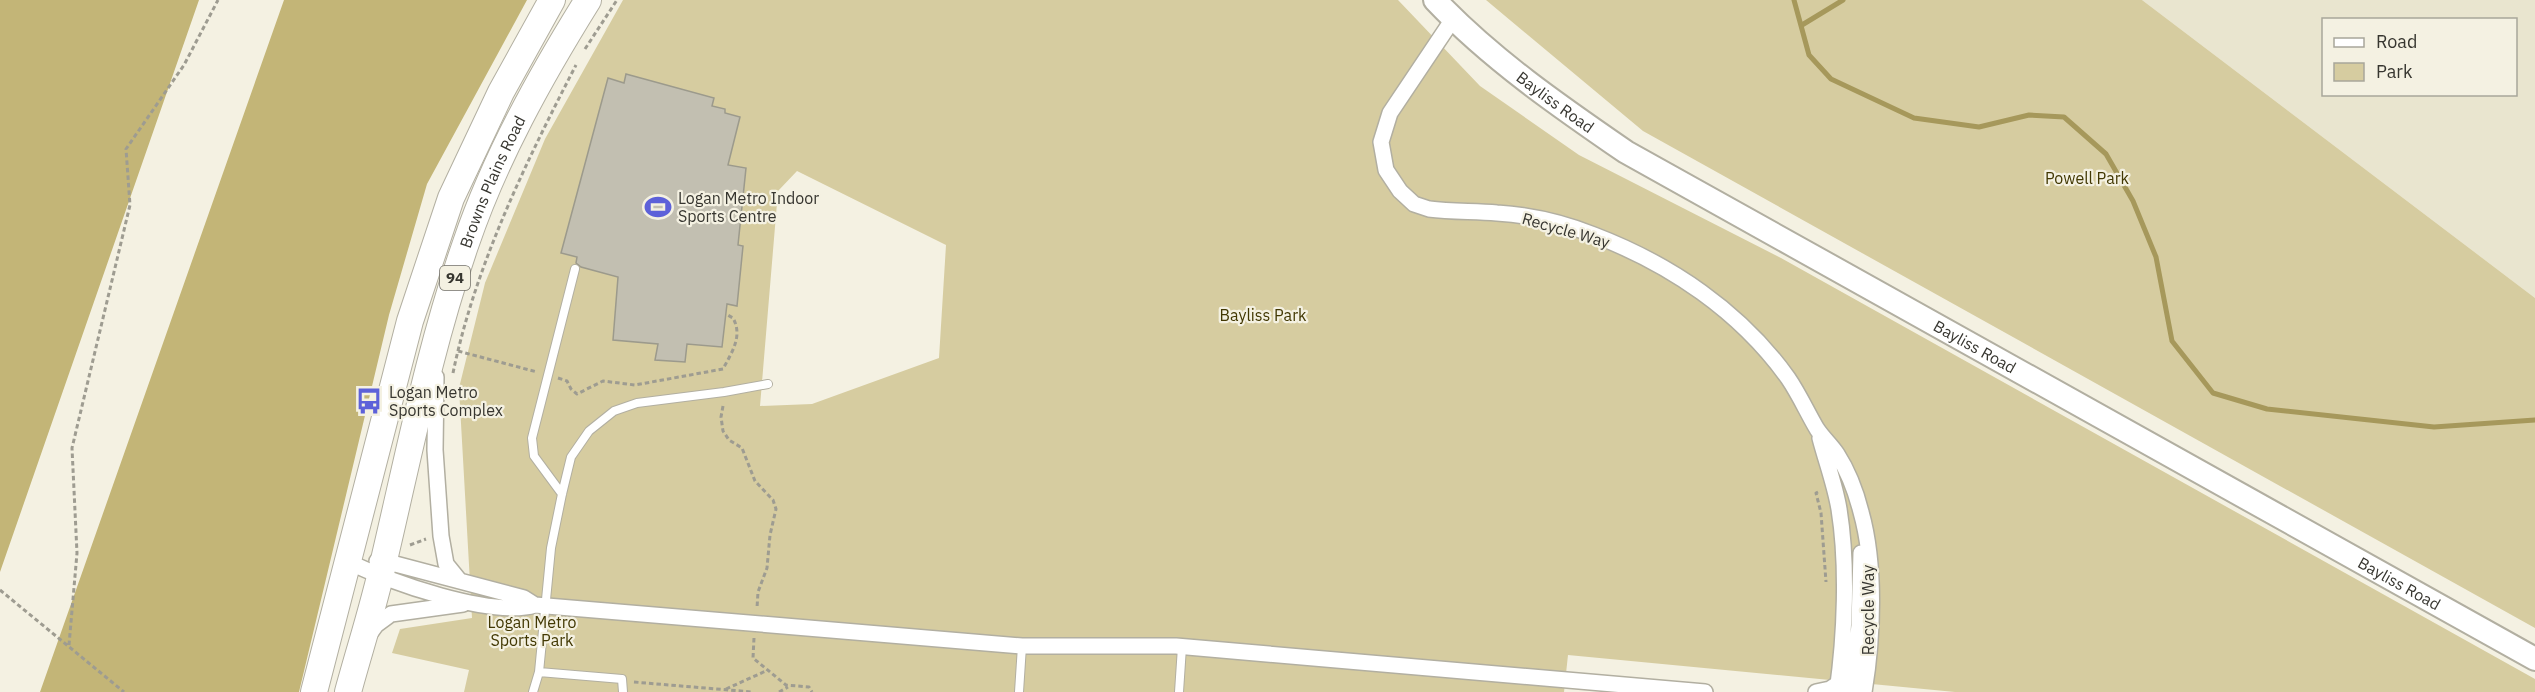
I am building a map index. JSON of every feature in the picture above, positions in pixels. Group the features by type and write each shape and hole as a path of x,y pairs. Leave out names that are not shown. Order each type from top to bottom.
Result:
{"main road":[{"name":"Browns Plains Road","path":"314,692 410,321 452,198 501,92 552,0"},
{"name":"Browns Plains Road","path":"348,692 389,568 436,338 466,242 501,158 547,66 588,0"}],"street":[{"name":"Bayliss Road","path":"1436,0 1453,19 1540,92 1626,152 2535,659"},
{"name":"Recycle Way","path":"1453,19 1390,113 1381,142 1386,170 1400,190 1414,204 1429,209 1531,217 1592,234 1636,253 1672,272 1717,303 1750,333 1788,378 1819,432 1837,454 1850,479 1863,520 1870,574 1872,616 1870,654 1864,692"},
{"path":"436,338 435,450 441,536 446,564 459,580"},
{"name":"Recycle Way","path":"1819,432 1839,519 1845,597 1842,689"},
{"path":"1816,692 1842,689 1859,627 1859,567 1863,520"},
{"path":"349,562 459,580 541,605"},
{"path":"389,568 472,603"},
{"path":"361,647 376,626 391,614 472,603 524,608 541,605 1022,646 1182,647 1705,692"}],"lane":[{"path":"562,494 534,456 532,438 575,269"},
{"path":"533,692 539,672 541,605 562,494 572,457 589,431 614,411 636,403 768,384"},
{"path":"1018,692 1022,646"},
{"path":"1179,692 1182,647"},
{"path":"539,672 622,679 623,692"}],"path":[{"path":"69,645 77,553 72,448 130,205 126,149 184,65 218,0"},
{"path":"585,49 616,0"},
{"path":"452,381 458,351 488,255 529,155 579,59"},
{"path":"724,376 723,369 735,348 738,332 733,318 726,314"},
{"path":"458,351 567,381 577,394 603,381 635,385 723,369"},
{"path":"723,403 721,417 723,431 729,440 741,448 755,481 773,500 776,509 770,535 767,568 759,592 756,613"},
{"path":"389,568 412,543 441,536"},
{"path":"0,590 124,692"},
{"path":"755,634 753,658 790,686"},
{"path":"726,690 768,670"},
{"path":"623,681 752,692"},
{"path":"779,692 790,686 809,687 812,692"}],"shaded area":[{"path":"0,0 199,0 0,572"},
{"path":"284,0 527,0 427,184 389,315 299,692 40,692"},
{"path":"2142,0 2535,0 2535,298"}],"green space":[{"name":"Bayliss Park","path":"623,0 1398,0 1480,86 1579,155 1781,258 2535,679 2535,692 1955,692 1568,655 1564,692 464,692 469,670 392,653 400,629 472,618 459,388 485,283 545,139","holes":["797,171 946,245 939,358 812,404 760,406 778,191"]},
{"name":"Powell Park","path":"1486,0 2142,0 2535,298 2535,628 1643,131"}],"building":[{"name":"Logan Metro Indoor Sports Centre","path":"626,74 714,98 712,106 725,109 725,113 740,117 728,165 746,168 738,245 743,246 737,306 727,304 722,347 687,344 685,362 655,360 658,344 613,340 618,277 581,267 576,263 577,257 561,253 608,78 624,83"}],"waterway":[{"path":"1794,0 1809,55 1831,79 1914,118 1979,127 2029,115 2064,117 2106,154 2133,201 2156,257 2172,341 2213,393 2267,409 2434,427 2535,420"},
{"path":"1802,25 1843,0"}],"place":[{"name":"Logan Metro Indoor Sports Centre","path":"658,207"},
{"name":"Logan Metro Sports Complex","path":"369,401"}],"park label":[{"name":"Logan Metro Sports Park","path":"532,631"}]}
